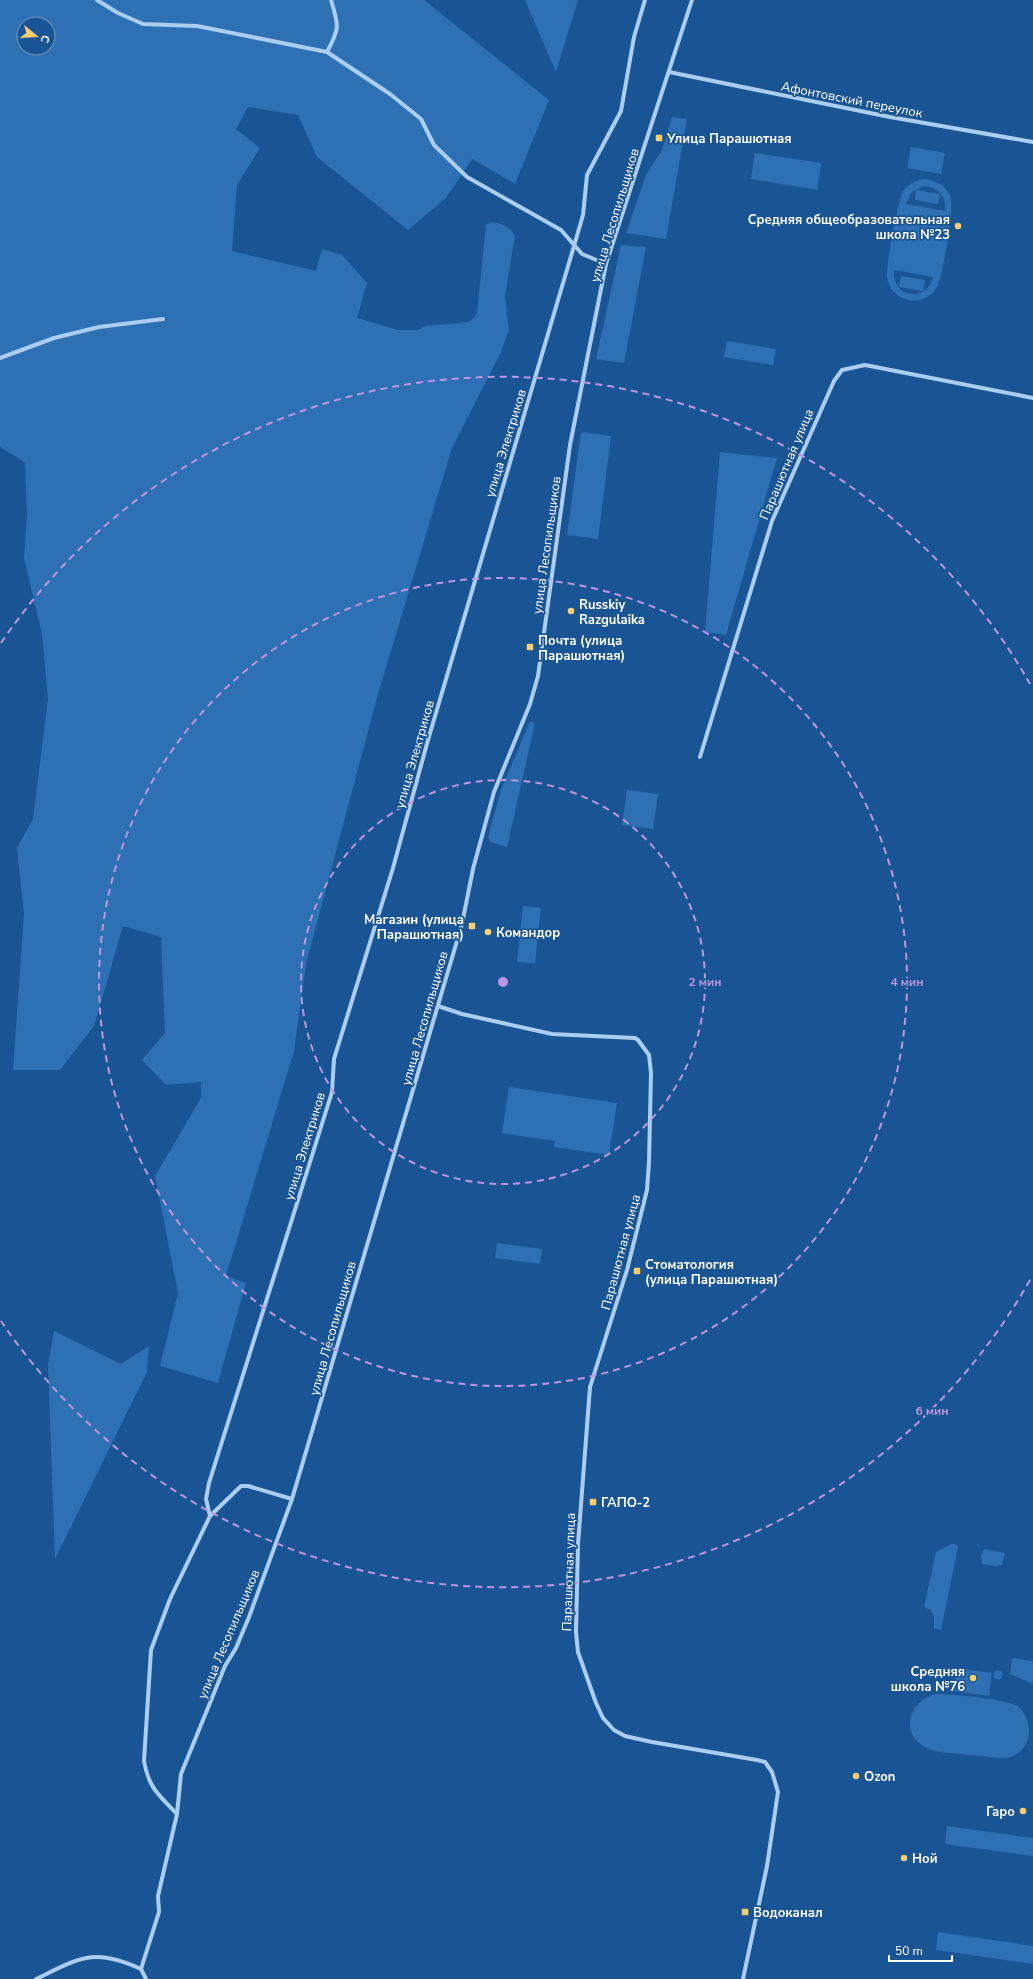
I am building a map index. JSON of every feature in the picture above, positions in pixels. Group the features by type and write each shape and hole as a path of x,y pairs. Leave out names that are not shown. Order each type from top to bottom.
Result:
{"street":[{"path":"97,0 118,14 142,24 197,26 327,52 390,94 420,119 434,145 467,177 561,230 582,254 606,264"},
{"path":"327,52 336,35 338,23 331,0"},
{"name":"улица Электриков","path":"210,1516 206,1499 209,1483 332,1092 334,1059 393,868 437,709 583,215 587,175 621,111 634,37 645,0"},
{"name":"улица Лесопильщиков","path":"141,1969 159,1912 158,1896 177,1814 181,1774 224,1666 236,1648 249,1617 292,1499 462,924 473,869 494,792 530,704 538,676 570,445 606,264 692,0"},
{"name":"Афонтовский переулок","path":"669,72 890,117 1033,142"},
{"path":"0,358 54,338 100,327 163,319"},
{"name":"Парашютная улица","path":"700,757 772,521 818,414 834,381 842,370 866,364 1033,398"},
{"name":"Парашютная улица","path":"438,1006 462,1014 552,1034 624,1037 638,1040 649,1055 651,1073 650,1162 647,1190 642,1217 619,1298 590,1387 578,1544 576,1632 578,1652 588,1684 603,1718 614,1730 625,1736 652,1742 765,1762 772,1772 778,1792 774,1826 743,1979"},
{"path":"177,1814 158,1794 147,1779 145,1767 151,1650 170,1599 210,1516 241,1486 248,1486 292,1499"},
{"path":"36,1979 76,1960 107,1956 141,1969 146,1979"}],"shaded area":[{"path":"0,0 424,0 549,100 515,184 472,159 446,198 408,230 317,157 298,115 248,107 236,129 260,148 237,185 232,251 316,271 322,249 342,255 367,283 357,318 398,330 418,330 426,326 468,322 473,319 477,313 486,225 493,222 502,224 515,236 505,296 509,330 501,352 452,448 378,694 306,964 294,1051 226,1276 246,1283 218,1383 160,1366 178,1293 155,1176 201,1098 201,1082 166,1085 142,1060 165,1033 161,937 123,926 94,1026 60,1070 13,1070 24,914 17,848 33,819 48,699 42,634 24,558 27,515 25,462 0,447"},
{"path":"525,0 578,0 556,72"},
{"path":"672,117 687,119 666,239 626,233 646,175 662,150"},
{"path":"911,147 945,153 941,174 907,168"},
{"path":"755,153 821,163 817,190 751,179"},
{"path":"924,179 936,182 948,192 951,202 950,225 938,285 929,296 924,299 911,300 898,296 893,291 888,282 887,271 895,222 902,194 908,186 914,182","holes":["924,186 933,188 943,197 945,201 945,211 906,204 911,193","895,270 933,277 929,286 924,291 917,294 910,294 903,291 898,286 895,279"]},
{"path":"916,190 940,194 938,204 915,200"},
{"path":"621,245 646,247 624,363 596,359"},
{"path":"901,276 925,280 923,291 899,287"},
{"path":"727,341 776,349 773,365 724,357"},
{"path":"581,432 611,436 598,539 567,535"},
{"path":"720,452 777,458 726,635 705,632"},
{"path":"530,721 535,723 507,847 490,842 488,837 501,790"},
{"path":"627,790 658,794 653,829 622,825"},
{"path":"523,906 541,908 535,963 517,962"},
{"path":"509,1087 617,1103 609,1155 554,1147 555,1141 502,1133"},
{"path":"497,1243 542,1249 540,1264 495,1258"},
{"path":"54,1331 121,1364 149,1346 147,1372 55,1559 48,1364"},
{"path":"951,1544 956,1544 958,1547 941,1630 934,1628 934,1617 931,1610 924,1607 936,1552"},
{"path":"984,1549 1005,1553 1002,1565 995,1566 982,1564 981,1556"},
{"path":"1012,1658 1033,1661 1033,1684 1010,1674"},
{"path":"957,1668 992,1673 989,1696 954,1691"},
{"path":"996,1671 1000,1671 1002,1675 1000,1679 996,1679 994,1677 994,1673"},
{"path":"936,1694 992,1699 1019,1707 1024,1713 1029,1726 1029,1733 1024,1747 1020,1752 1013,1756 1001,1758 935,1751 923,1746 916,1740 911,1732 911,1716 920,1702 927,1697"},
{"path":"947,1826 1033,1838 1033,1856 945,1844"},
{"path":"938,1932 1033,1946 1033,1964 936,1950"}],"place":[{"name":"Улица Парашютная","path":"659,138"},
{"name":"Средняя общеобразовательная школа №23","path":"958,226"},
{"name":"Russkiy Razgulaika","path":"571,611"},
{"name":"Почта (улица Парашютная)","path":"530,647"},
{"name":"Магазин (улица Парашютная)","path":"472,926"},
{"name":"Командор","path":"488,932"},
{"name":"Стоматология (улица Парашютная)","path":"637,1271"},
{"name":"ГАПО-2","path":"593,1502"},
{"name":"Средняя школа №76","path":"973,1678"},
{"name":"Ozon","path":"856,1776"},
{"name":"Гаро","path":"1023,1811"},
{"name":"Ной","path":"904,1858"},
{"name":"Водоканал","path":"745,1912"}]}
